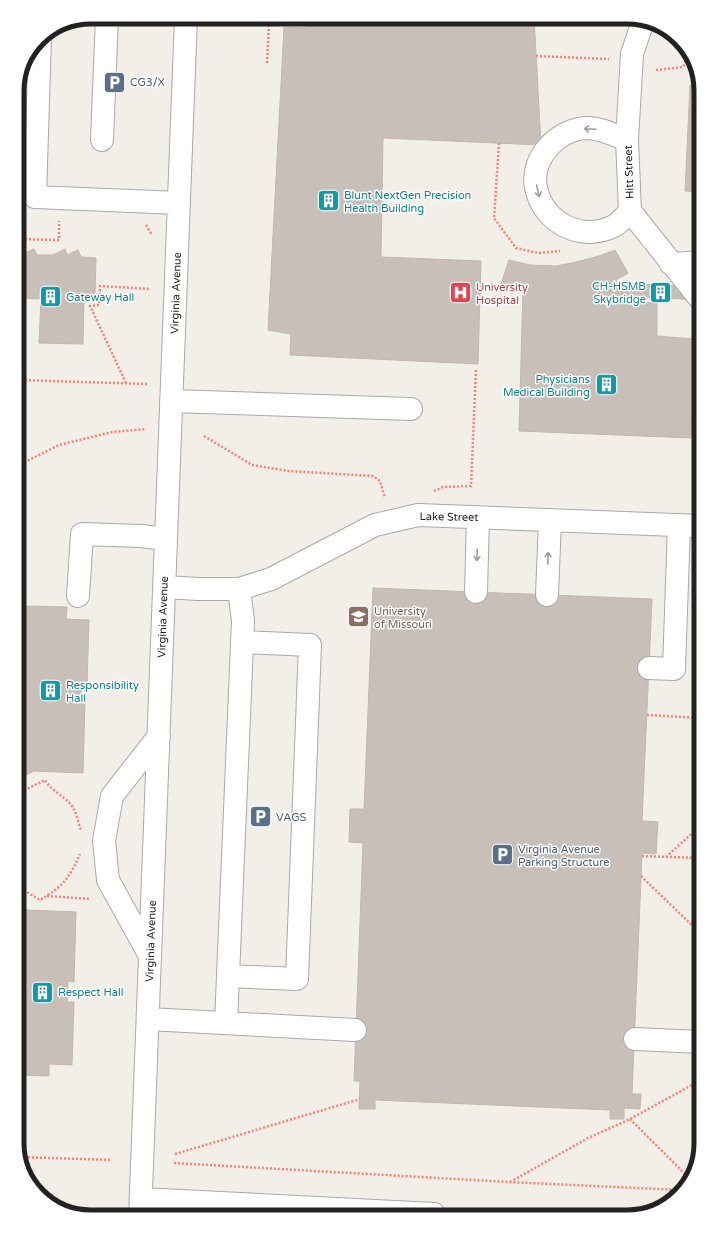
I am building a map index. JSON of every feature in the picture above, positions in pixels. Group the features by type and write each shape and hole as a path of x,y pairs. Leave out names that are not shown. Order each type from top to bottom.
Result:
{"street":[{"path":"102,140 107,24"},
{"name":"Virginia Avenue","path":"140,1208 186,24"},
{"name":"Hitt Street","path":"642,26 632,54 627,140 630,211 694,292"},
{"path":"38,51 35,197 179,203"},
{"path":"627,140 603,130 586,128 570,132 555,140 543,153 537,169 536,187 542,204 552,218 566,228 584,232 601,230 616,225 630,211"},
{"path":"671,264 694,262"},
{"path":"172,400 412,409"},
{"name":"Lake Street","path":"164,586 198,589 239,589 271,579 375,526 418,515 694,526"},
{"path":"476,592 478,518"},
{"path":"547,595 550,520"},
{"path":"649,668 674,669 679,525"},
{"path":"78,596 82,534 141,536 166,539"},
{"path":"226,1023 243,621 239,589"},
{"path":"228,976 297,979 310,645 242,642"},
{"path":"150,956 108,880 104,841 112,796 159,736"},
{"path":"148,1019 355,1030"},
{"path":"635,1039 694,1042"},
{"path":"140,1208 238,1210"}],"path":[{"path":"268,63 268,24 286,24"},
{"path":"536,56 615,60"},
{"path":"656,70 683,67 686,60"},
{"path":"499,143 494,218 516,248"},
{"path":"24,239 59,240 59,220"},
{"path":"144,222 153,235"},
{"path":"126,383 90,306 99,305 100,286 151,289"},
{"path":"430,493 443,487 471,486 476,368"},
{"path":"24,380 148,384"},
{"path":"24,462 59,445 112,432 146,430"},
{"path":"204,436 252,464 289,471 373,476 380,481 386,499"},
{"path":"647,716 694,718"},
{"path":"24,790 45,780 48,786 61,795 73,807 82,835"},
{"path":"666,857 694,831"},
{"path":"24,890 40,900 46,896 66,880 74,867 82,848"},
{"path":"642,856 694,858"},
{"path":"641,876 694,927"},
{"path":"46,896 95,899"},
{"path":"509,1182 588,1138 630,1119 694,1084"},
{"path":"175,1154 360,1099"},
{"path":"630,1119 686,1175"},
{"path":"26,1157 112,1160"},
{"path":"174,1163 674,1190"}],"building":[{"name":"Blunt NextGen Precision Health Building","path":"306,24 534,24 541,145 383,138 381,257 481,261 478,364 290,355 291,334 268,330 284,27 306,28"},
{"path":"690,85 693,85 694,192 685,191"},
{"name":"Gateway Hall","path":"34,249 37,255 53,255 65,249 67,255 78,250 81,257 96,258 95,296 84,295 83,344 39,343 41,299 24,298 24,253"},
{"name":"Physicians Medical Building","path":"615,250 628,273 616,280 626,302 657,303 657,336 694,339 691,438 519,431 523,289 501,284 509,260 530,265 556,266 599,256"},
{"name":"CH-HSMB Skybridge","path":"618,283 694,287 694,300 623,296"},
{"name":"Virginia Avenue Parking Structure","path":"373,588 652,599 642,821 658,822 656,854 642,853 632,1094 641,1094 640,1109 624,1108 624,1119 610,1119 610,1110 375,1100 375,1109 359,1109 360,1081 354,1081 363,843 349,842 350,809 364,809"},
{"name":"Responsibility Hall","path":"26,606 67,607 66,619 89,620 87,684 81,683 81,701 85,701 83,773 34,771 24,776 24,618 26,618"},
{"name":"Respect Hall","path":"24,907 28,910 76,912 74,982 68,981 67,1002 74,1002 72,1065 49,1064 49,1076 24,1075"}],"place":[{"name":"CG3/X","path":"115,82"},
{"name":"Blunt NextGen Precision Health Building","path":"329,201"},
{"name":"CH-HSMB Skybridge","path":"661,292"},
{"name":"University Hospital","path":"460,293"},
{"name":"Gateway Hall","path":"51,297"},
{"name":"Physicians Medical Building","path":"606,385"},
{"name":"University of Missouri","path":"359,617"},
{"name":"Responsibility Hall","path":"51,691"},
{"name":"VAGS","path":"260,817"},
{"name":"Virginia Avenue Parking Structure","path":"502,855"},
{"name":"Respect Hall","path":"42,992"}]}
